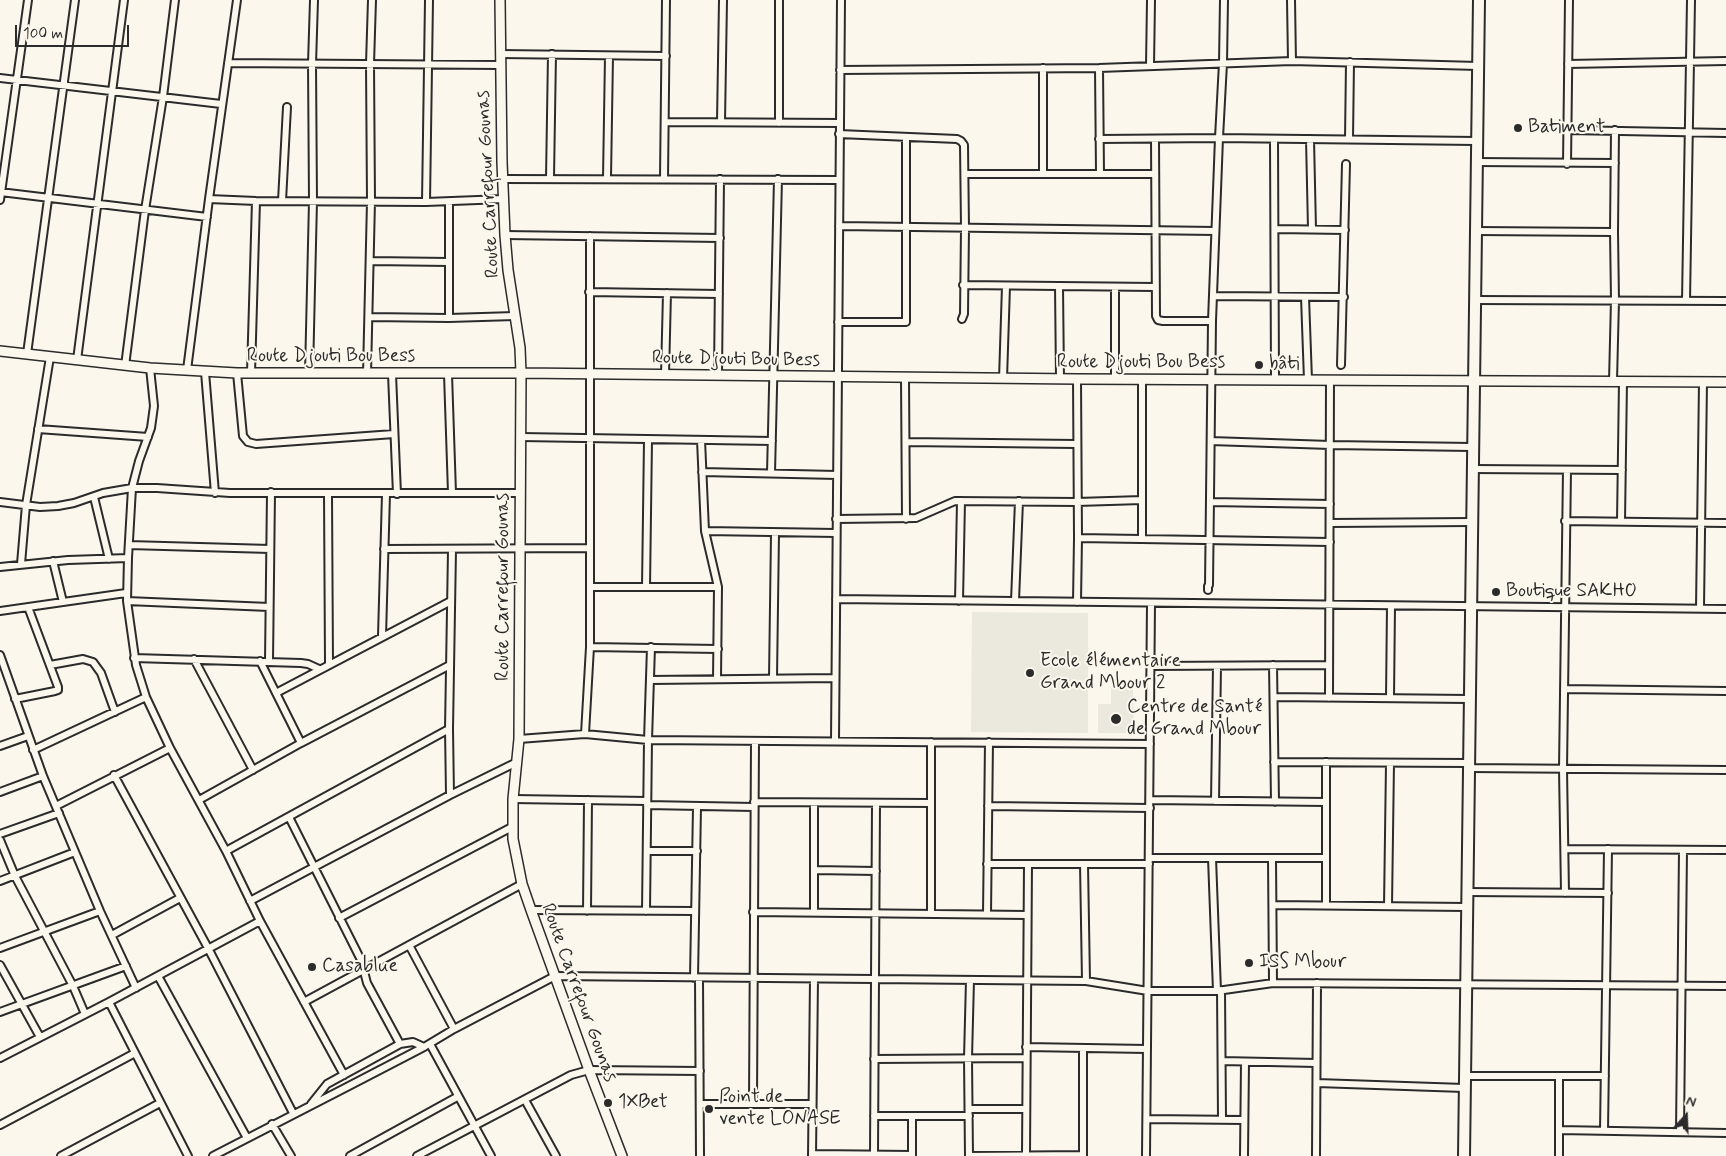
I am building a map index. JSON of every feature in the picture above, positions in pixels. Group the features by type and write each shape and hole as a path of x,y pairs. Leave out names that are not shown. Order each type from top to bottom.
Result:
{"highway":[{"path":"1464,1156 1479,0"}],"main road":[{"name":"Route Carrefour Gounas","path":"500,0 500,65 506,235 520,348 521,374 519,739 512,827 515,856 531,910 622,1156"},
{"name":"Route Djouti Bou Bess","path":"0,351 125,366 237,373 1726,382"}],"street":[{"path":"0,200 28,0"},
{"path":"27,354 75,0"},
{"path":"77,360 114,91 124,0"},
{"path":"125,366 145,210 176,0"},
{"path":"187,370 237,0"},
{"path":"309,373 313,201 312,64 314,0"},
{"path":"366,374 371,201 370,64 372,0"},
{"path":"426,202 429,0"},
{"path":"664,179 666,0"},
{"path":"721,122 723,0"},
{"path":"779,0 779,123"},
{"path":"834,741 841,0"},
{"path":"1150,66 1151,0"},
{"path":"1208,590 1212,321 1219,138 1224,63 1224,0"},
{"path":"1291,0 1292,61"},
{"path":"1567,164 1569,0"},
{"path":"1686,301 1691,0"},
{"path":"500,54 666,56"},
{"path":"550,178 552,54"},
{"path":"607,178 609,56"},
{"path":"840,70 1099,68 1292,61 1478,66"},
{"path":"1568,64 1726,61"},
{"path":"1349,139 1350,62"},
{"path":"228,63 500,65"},
{"path":"1042,68 1043,173"},
{"path":"1099,68 1100,173"},
{"path":"0,78 222,104"},
{"path":"282,201 287,107"},
{"path":"666,122 840,123"},
{"path":"1568,130 1726,133"},
{"path":"1615,130 1615,300 1622,470 1621,522"},
{"path":"840,134 961,141 964,144 965,228 964,314 962,319"},
{"path":"838,322 906,322 906,138"},
{"path":"1099,139 1219,138 1476,141"},
{"path":"1155,139 1156,316 1158,320 1163,321 1212,321"},
{"path":"1274,139 1276,230 1275,380"},
{"path":"1310,139 1312,229"},
{"path":"1476,162 1615,163"},
{"path":"1341,365 1346,164"},
{"path":"965,174 1155,174"},
{"path":"503,179 839,180"},
{"path":"718,376 720,179"},
{"path":"771,472 778,179"},
{"path":"0,192 207,217"},
{"path":"209,199 426,202 504,199"},
{"path":"251,373 256,201"},
{"path":"449,202 449,318"},
{"path":"839,226 1215,231"},
{"path":"1276,230 1345,230"},
{"path":"1475,232 1614,232"},
{"path":"506,235 720,238"},
{"path":"586,734 590,648 590,236"},
{"path":"370,261 449,262"},
{"path":"963,285 1155,287"},
{"path":"1003,379 1006,286"},
{"path":"1060,286 1060,379"},
{"path":"1115,287 1115,379"},
{"path":"589,292 719,294"},
{"path":"665,375 666,292"},
{"path":"1213,296 1344,298"},
{"path":"1305,297 1308,380"},
{"path":"1474,300 1726,301"},
{"path":"368,318 515,316"},
{"path":"21,564 26,505 50,357"},
{"path":"150,368 154,406 151,428 132,488 126,593 134,658 146,697 170,748 226,851 260,921 344,1075"},
{"path":"205,372 215,493"},
{"path":"237,373 243,436 248,442 256,444 394,434"},
{"path":"392,374 397,494"},
{"path":"448,374 452,493"},
{"path":"905,378 906,519"},
{"path":"1077,379 1077,602"},
{"path":"1142,379 1142,539"},
{"path":"1329,698 1330,380"},
{"path":"1700,608 1703,382"},
{"path":"38,429 148,437"},
{"path":"522,437 772,441"},
{"path":"646,587 648,440"},
{"path":"701,440 705,531 718,587 718,679"},
{"path":"1211,441 1472,447"},
{"path":"906,442 1076,444"},
{"path":"1472,469 1622,470"},
{"path":"1566,893 1563,769 1567,470"},
{"path":"702,472 771,472 837,475"},
{"path":"0,502 58,506 74,503 103,493 132,488 157,488 215,493 521,493"},
{"path":"269,661 270,492"},
{"path":"328,494 328,664"},
{"path":"382,636 386,494"},
{"path":"94,497 109,559"},
{"path":"836,519 916,518 949,502 961,501 1077,502 1142,500"},
{"path":"959,600 961,501"},
{"path":"1015,601 1019,501"},
{"path":"1210,502 1330,504"},
{"path":"1565,521 1726,523"},
{"path":"1330,523 1471,522"},
{"path":"705,531 836,533"},
{"path":"773,678 775,533"},
{"path":"1078,538 1330,542"},
{"path":"129,545 270,549"},
{"path":"384,549 589,548"},
{"path":"450,795 449,729 452,550"},
{"path":"0,567 53,561 128,558"},
{"path":"53,561 63,602"},
{"path":"590,587 718,587"},
{"path":"0,611 126,593"},
{"path":"836,599 1726,609"},
{"path":"127,601 269,607"},
{"path":"276,692 451,601"},
{"path":"1146,1156 1152,603"},
{"path":"1390,698 1391,606"},
{"path":"15,699 58,690 28,607"},
{"path":"646,911 650,647"},
{"path":"590,648 718,649"},
{"path":"0,655 33,750 58,813 100,911 136,988"},
{"path":"134,658 269,661 308,664 319,669"},
{"path":"50,665 82,659 93,662 101,673 115,712"},
{"path":"194,659 253,770"},
{"path":"260,661 301,743"},
{"path":"199,800 301,743 450,665"},
{"path":"1151,666 1329,665"},
{"path":"1215,801 1217,666"},
{"path":"1273,666 1275,802"},
{"path":"650,680 835,678"},
{"path":"1564,688 1726,691"},
{"path":"33,750 146,697"},
{"path":"1274,697 1469,699"},
{"path":"226,851 449,729"},
{"path":"519,739 586,734 648,740 1150,744"},
{"path":"0,746 28,736"},
{"path":"753,1104 755,741"},
{"path":"931,742 931,914"},
{"path":"986,914 990,742"},
{"path":"56,806 170,748"},
{"path":"250,901 516,762"},
{"path":"1274,762 1390,763 1563,769 1726,770"},
{"path":"1326,762 1326,905"},
{"path":"1388,906 1390,763"},
{"path":"114,775 208,948 293,1113"},
{"path":"0,792 43,776"},
{"path":"513,799 588,800 698,807 754,804 931,803"},
{"path":"587,910 588,800"},
{"path":"988,806 1150,804 1215,801 1326,802"},
{"path":"814,803 814,912"},
{"path":"874,1156 876,804"},
{"path":"698,807 696,911 701,1104 700,1156"},
{"path":"0,834 58,813"},
{"path":"289,817 364,968 367,983 400,1044"},
{"path":"339,918 512,827"},
{"path":"0,840 15,876 73,986 85,1014"},
{"path":"1565,849 1726,850"},
{"path":"1604,1131 1608,850"},
{"path":"1680,1132 1683,850"},
{"path":"647,851 697,851"},
{"path":"0,882 75,852"},
{"path":"987,864 1084,864 1212,858 1326,858"},
{"path":"1212,858 1222,1061 1222,1119"},
{"path":"1272,858 1273,983"},
{"path":"1026,1155 1028,864"},
{"path":"1084,864 1086,981"},
{"path":"814,870 876,871"},
{"path":"304,1002 522,884"},
{"path":"1466,892 1608,893"},
{"path":"112,935 180,898"},
{"path":"1273,905 1466,907"},
{"path":"531,910 696,911"},
{"path":"0,948 100,911"},
{"path":"753,912 1027,915"},
{"path":"0,1058 110,1002 260,921"},
{"path":"409,945 454,1029"},
{"path":"0,965 40,1037"},
{"path":"0,1012 126,966"},
{"path":"158,976 247,1138"},
{"path":"213,1156 293,1113 376,1072 555,976 1086,981 1148,991 1219,990 1273,983 1726,986"},
{"path":"814,979 812,1155 912,1155 912,1116"},
{"path":"970,980 968,1058 969,1156 1083,1156 1083,1048"},
{"path":"1316,1156 1317,983"},
{"path":"110,1002 188,1156"},
{"path":"310,1105 324,1087 400,1044 413,1042 427,1045 475,1126 490,1156"},
{"path":"1026,1048 1147,1049"},
{"path":"0,1125 135,1053"},
{"path":"874,1059 1026,1058"},
{"path":"369,1061 376,1072"},
{"path":"1222,1061 1316,1063"},
{"path":"1244,1156 1245,1062"},
{"path":"417,1156 572,1075 589,1070 700,1072"},
{"path":"1464,1076 1605,1076"},
{"path":"1559,1076 1559,1156"},
{"path":"1317,1083 1464,1088"},
{"path":"350,1156 359,1154 457,1097"},
{"path":"525,1100 556,1156"},
{"path":"61,1156 160,1103"},
{"path":"701,1104 812,1104"},
{"path":"874,1116 912,1116 1025,1109"},
{"path":"1146,1120 1244,1120"},
{"path":"272,1124 290,1156"},
{"path":"1559,1130 1726,1133"}],"shaded area":[{"name":"Ecole élémentaire Grand Mbour 2","path":"972,612 1088,613 1088,733 971,732"},
{"name":"Centre de Santé de Grand Mbour","path":"1111,688 1133,689 1134,733 1098,733 1098,704 1111,704"}],"place":[{"name":"Batiment","path":"1518,128"},
{"name":"bâti","path":"1259,365"},
{"name":"Boutique SAKHO","path":"1496,592"},
{"name":"Ecole élémentaire Grand Mbour 2","path":"1030,673"},
{"name":"Centre de Santé de Grand Mbour","path":"1116,719"},
{"name":"ISS Mbour","path":"1249,963"},
{"name":"Casablue","path":"312,967"},
{"name":"1XBet","path":"608,1103"},
{"name":"Point de vente LONASE","path":"709,1109"}]}
